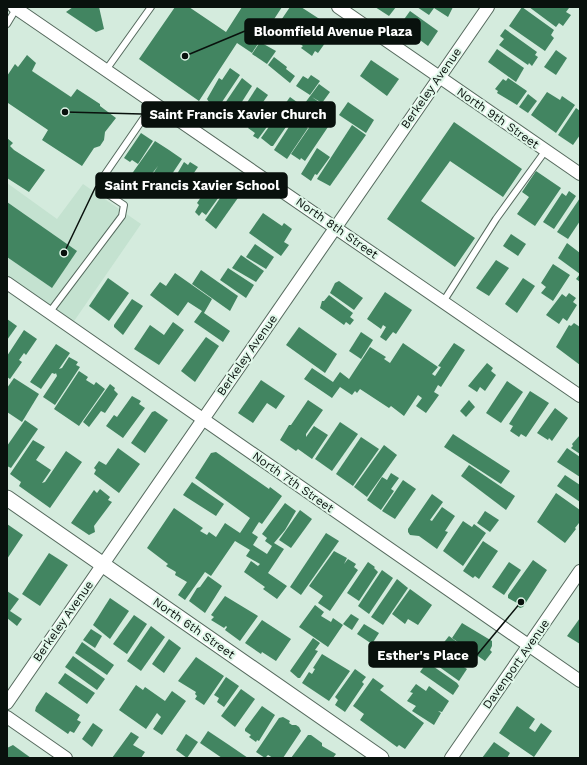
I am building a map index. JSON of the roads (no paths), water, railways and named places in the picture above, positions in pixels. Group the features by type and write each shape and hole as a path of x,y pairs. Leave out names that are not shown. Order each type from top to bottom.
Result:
{"street":[{"name":"North 9th Street","path":"338,7 580,174"},
{"name":"Berkeley Avenue","path":"7,703 488,7"},
{"name":"North 8th Street","path":"15,8 580,396"},
{"name":"North 7th Street","path":"7,283 580,681"},
{"name":"North 6th Street","path":"7,498 381,758"},
{"name":"Davenport Avenue","path":"451,758 580,571"},
{"path":"7,717 66,758"}],"lane":[{"path":"106,70 151,7"},
{"path":"7,24 15,8"},
{"path":"49,313 122,216 124,205 103,191 101,180 154,103"},
{"path":"443,302 496,219 546,150"}],"place":[{"name":"Bloomfield Avenue Plaza","path":"185,56"},
{"name":"Saint Francis Xavier Church","path":"65,112"},
{"name":"Saint Francis Xavier School","path":"64,253"},
{"name":"Esther's Place","path":"521,602"}]}
